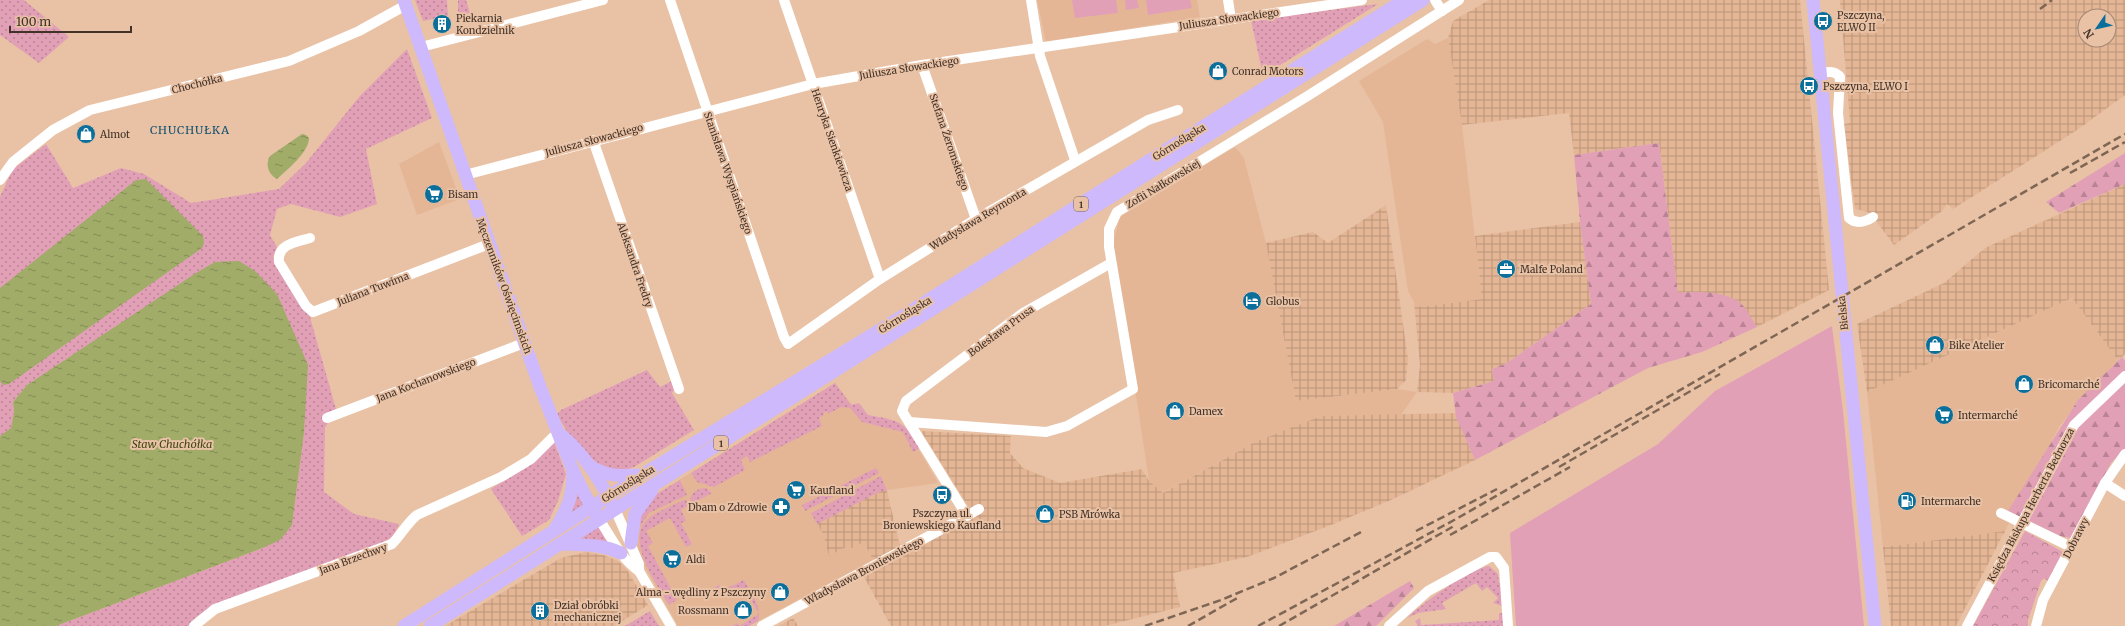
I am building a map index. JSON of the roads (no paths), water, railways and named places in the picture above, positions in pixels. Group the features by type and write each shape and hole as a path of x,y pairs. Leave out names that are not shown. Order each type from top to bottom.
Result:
{"main road":[{"name":"Górnośląska","path":"404,626 608,496 906,314 1404,0"},
{"name":"Górnośląska","path":"430,626 1423,0"},
{"name":"Bielska","path":"1813,0 1819,73 1875,626"},
{"name":"Męczenników Oświęcimskich","path":"405,2 524,343 560,434 565,453 599,519"},
{"name":"Męczenników Oświęcimskich","path":"560,434 573,445 588,464 615,509"},
{"path":"588,464 603,474 616,476 642,475"},
{"path":"553,531 569,504 573,490 573,471"},
{"path":"631,543 635,514 656,484"},
{"path":"560,544 592,544 609,548 621,553"}],"street":[{"path":"421,48 573,4 603,0"},
{"name":"Stanisława Wyspiańskiego","path":"670,0 784,337 788,344"},
{"name":"Henryka Sienkiewicza","path":"784,0 880,279"},
{"path":"1031,0 1039,48 1075,160"},
{"path":"1228,0 1230,19"},
{"name":"Juliusza Słowackiego","path":"465,175 593,140 813,84 922,65 1362,0"},
{"path":"1435,0 1442,11"},
{"name":"Zofii Nałkowskiej","path":"909,422 1046,432 1067,426 1133,389 1111,263 1109,229 1117,212 1459,0"},
{"name":"Chochółka","path":"0,180 13,162 53,130 90,110 289,61 352,34 405,2"},
{"name":"Stefana Żeromskiego","path":"922,65 976,219"},
{"path":"1819,73 1833,72 1838,74 1840,77 1838,113 1849,218 1853,222 1859,222 1873,217"},
{"name":"Władysława Reymonta","path":"788,344 880,279 976,219 1075,160 1148,120 1178,110"},
{"name":"Aleksandra Fredry","path":"593,140 679,389"},
{"name":"Juliana Tuwima","path":"310,238 282,248 279,262 306,306 313,312 489,244"},
{"name":"Bolesława Prusa","path":"909,422 902,411 906,401 1024,313 1111,263"},
{"name":"Jana Kochanowskiego","path":"327,418 524,343"},
{"name":"Księdza Biskupa Herberta Bednorza","path":"1967,626 2074,425 2125,376"},
{"path":"909,422 967,516"},
{"name":"Jana Brzechwy","path":"194,626 215,610 392,544 401,535 409,522 417,515 501,477 531,459 549,441 560,434"},
{"name":"Dobrawy","path":"2036,626 2043,600 2105,483 2125,454"},
{"path":"2105,483 2125,496"},
{"name":"Męczenników Oświęcimskich","path":"615,509 631,543 639,564 639,571"},
{"name":"Władysława Broniewskiego","path":"762,626 979,510"},
{"path":"2001,513 2071,547"},
{"name":"Męczenników Oświęcimskich","path":"599,519 621,553 632,567 639,571 671,626"},
{"path":"1389,626 1428,591 1484,559 1496,557 1504,568 1508,626"}],"water":[{"path":"302,134 309,138 302,155 277,179 268,169 268,159 270,156"},
{"path":"146,179 203,236 204,243 202,248 9,384 3,385 0,381 0,288 136,180"},
{"name":"Staw Chuchółka","path":"239,261 255,271 277,294 308,365 304,433 292,525 280,540 265,547 56,626 0,626 0,436 11,428 14,412 13,402 27,385 196,273 215,262"}],"railway":[{"path":"2040,9 2052,0"},
{"path":"1258,626 1456,519 2125,134"},
{"path":"2070,173 2125,142"},
{"path":"1559,467 1720,374"},
{"path":"1450,535 1570,467"},
{"path":"1416,531 1497,489"},
{"path":"1279,626 1454,526"},
{"path":"1145,626 1221,600 1274,578 1361,532"},
{"path":"1188,626 1239,597"}],"place":[{"name":"Pszczyna, ELWO II","path":"1823,21"},
{"name":"Piekarnia Kondzielnik","path":"442,24"},
{"name":"Conrad Motors","path":"1218,71"},
{"name":"Pszczyna, ELWO I","path":"1809,86"},
{"name":"Almot","path":"86,134"},
{"name":"Bisam","path":"434,194"},
{"name":"Malfe Poland","path":"1506,269"},
{"name":"Globus","path":"1252,301"},
{"name":"Bike Atelier","path":"1935,345"},
{"name":"Bricomarché","path":"2024,384"},
{"name":"Damex","path":"1175,411"},
{"name":"Intermarché","path":"1944,415"},
{"name":"Kaufland","path":"796,490"},
{"name":"Pszczyna ul. Broniewskiego Kaufland","path":"942,495"},
{"name":"Intermarche","path":"1907,501"},
{"name":"Dbam o Zdrowie","path":"781,507"},
{"name":"PSB Mrówka","path":"1045,514"},
{"name":"Aldi","path":"672,559"},
{"name":"Alma - wędliny z Pszczyny","path":"780,592"},
{"name":"Rossmann","path":"743,610"},
{"name":"Dział obróbki mechanicznej","path":"540,611"}],"district":[{"name":"CHUCHUŁKA","path":"190,130"}]}
